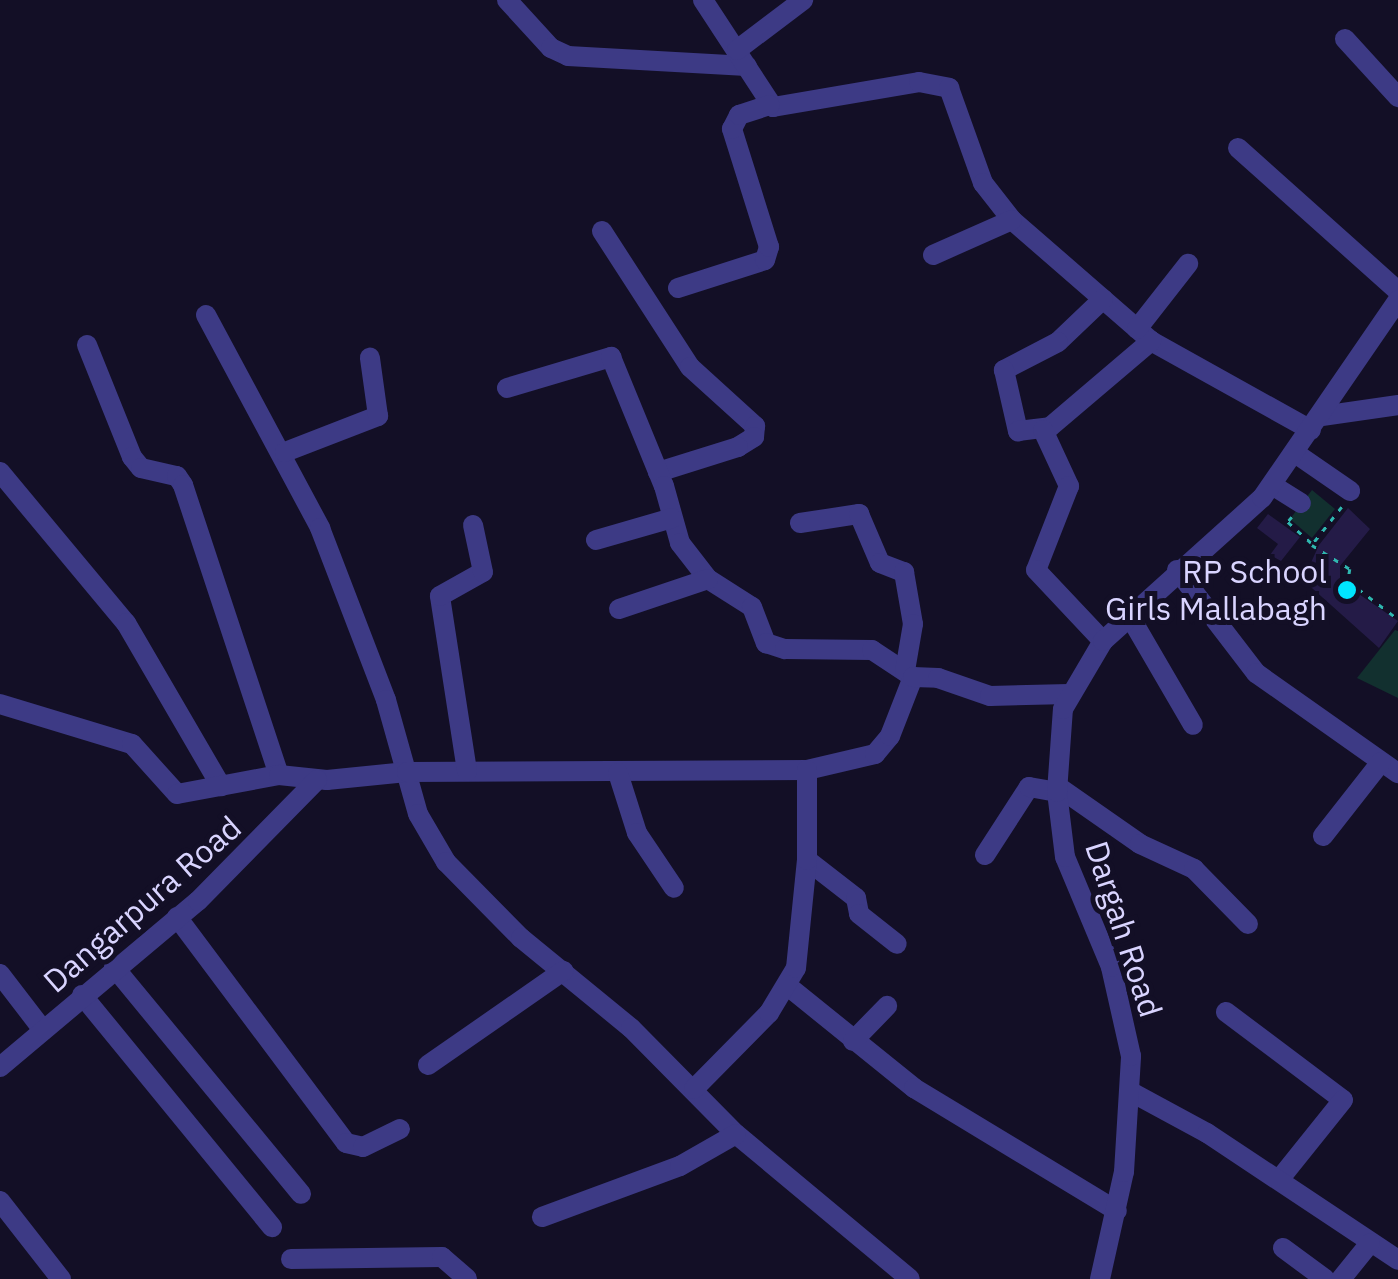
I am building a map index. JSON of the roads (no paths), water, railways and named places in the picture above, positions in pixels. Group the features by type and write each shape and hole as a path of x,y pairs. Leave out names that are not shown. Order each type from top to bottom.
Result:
{"street":[{"path":"506,0 551,48 568,56 742,58 803,0"},
{"path":"703,0 768,105"},
{"path":"1345,39 1398,97"},
{"path":"678,288 765,260 768,247 732,129 739,115 768,105 936,81 960,106 982,183 1012,220 1144,335 1316,423 1398,405"},
{"path":"1238,148 1398,290"},
{"path":"933,256 1012,220"},
{"path":"602,231 690,367 755,426 754,438 738,447 658,472"},
{"path":"1103,299 1058,342 1004,370 1018,431 1044,430 1144,335 1188,264"},
{"name":"Dargah Road","path":"1100,1279 1117,1211 1132,1094 1126,1010 1070,871 1057,789 1069,694 1104,641 1128,616 1272,485 1316,423 1352,359 1398,300"},
{"path":"206,315 285,452 352,604 418,814 446,862 483,903 694,1089 736,1134 910,1279"},
{"path":"87,345 132,457 141,468 178,476 183,485 279,775"},
{"path":"285,452 378,416 370,358"},
{"path":"508,388 611,358 690,561 708,580 752,607 772,648 856,647 909,674 938,678 990,696 1069,694"},
{"path":"1044,430 1069,486 1036,570 1104,641"},
{"path":"1295,453 1347,498"},
{"path":"0,472 126,623 221,786"},
{"path":"1272,485 1301,503"},
{"path":"0,704 132,744 177,794 279,775 317,780 407,772 807,770 874,754 890,736 909,674 913,624 904,572 880,563 860,514 800,523"},
{"path":"596,540 672,518"},
{"path":"467,771 440,596 483,572 473,525"},
{"path":"1176,570 1256,672 1390,767 1323,836"},
{"path":"619,608 708,580"},
{"path":"1128,616 1193,725"},
{"path":"694,1089 789,987 807,860 807,770"},
{"path":"618,773 637,834 674,888"},
{"name":"Dangarpura Road","path":"0,1067 258,846 317,780"},
{"path":"985,856 1029,787 1057,789 1140,844 1194,869 1248,924"},
{"path":"807,860 856,898 859,914 897,944"},
{"path":"177,917 346,1143 363,1147 400,1129"},
{"path":"114,967 301,1194"},
{"path":"428,1065 563,971"},
{"path":"0,974 43,1030"},
{"path":"789,987 853,1042 976,1128 1117,1211"},
{"path":"82,995 272,1226"},
{"path":"853,1042 887,1006"},
{"path":"1226,1012 1343,1100 1278,1180"},
{"path":"1132,1094 1278,1180 1398,1260"},
{"path":"542,1217 680,1166 736,1134"},
{"path":"0,1201 53,1276"},
{"path":"1340,1279 1370,1243"},
{"path":"1283,1248 1325,1279"},
{"path":"292,1259 442,1257 466,1279"},
{"path":"436,1279 442,1257"}],"place":[{"name":"RP School Girls Mallabagh","path":"1347,590"}]}
